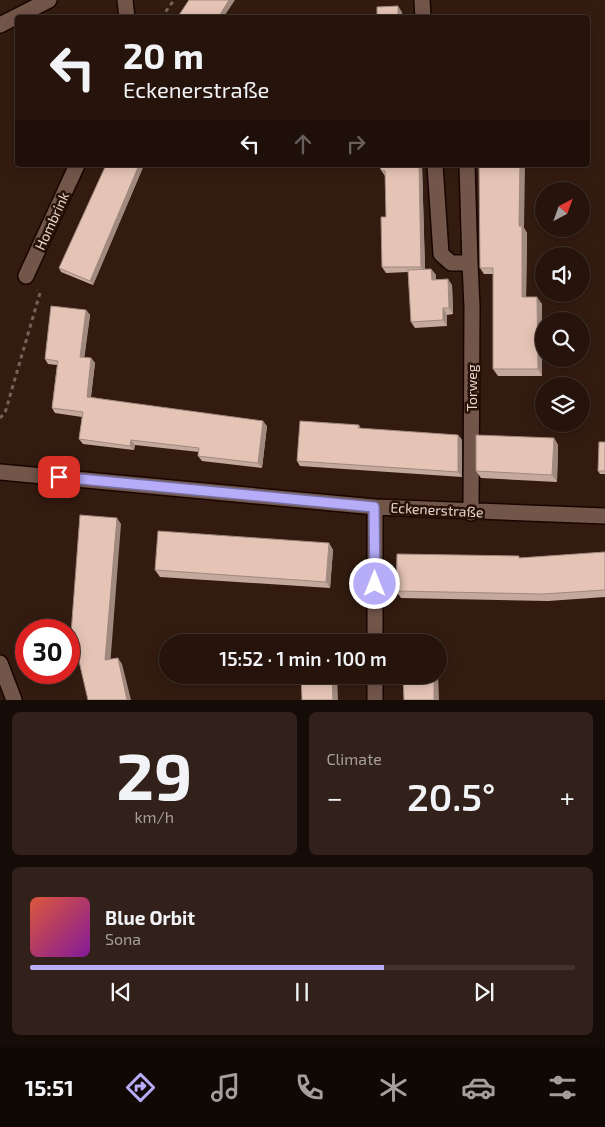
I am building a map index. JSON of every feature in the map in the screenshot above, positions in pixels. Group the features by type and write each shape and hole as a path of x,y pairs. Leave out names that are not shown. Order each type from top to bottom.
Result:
{"street":[{"path":"20,15 49,0"},
{"path":"124,0 127,15"},
{"path":"422,0 422,15"},
{"path":"0,25 15,17"},
{"name":"Hombrink","path":"26,276 76,167"},
{"path":"435,167 440,254 451,263 470,262"},
{"name":"Torweg","path":"467,167 472,307 471,513"},
{"name":"Eckenerstraße","path":"0,472 374,507 471,513 605,516"},
{"path":"374,507 375,634"},
{"path":"0,662 14,700"},
{"path":"375,684 375,700"}],"path":[{"path":"163,15 174,0"},
{"path":"0,418 5,413 40,293 26,276"}],"building":[{"path":"189,0 229,0 220,15 179,15"},
{"path":"398,6 398,15 377,15 377,7"},
{"path":"105,167 138,167 90,281 59,268"},
{"path":"380,167 419,167 421,267 382,267 381,217 386,217 385,171 381,170"},
{"path":"479,167 520,167 519,226 522,226 522,297 535,297 535,302 537,302 537,312 535,312 535,367 538,367 538,369 493,369 493,268 480,268"},
{"path":"431,269 432,280 448,279 449,308 443,308 443,320 411,322 408,270"},
{"path":"51,306 86,310 80,357 91,358 87,397 263,421 258,463 198,456 199,448 131,440 130,446 79,439 83,412 52,408 58,361 45,359"},
{"path":"300,421 359,425 358,428 458,435 458,472 297,461"},
{"path":"476,435 554,438 552,475 476,471"},
{"path":"599,442 605,442 605,471 598,471"},
{"path":"80,515 117,518 105,660 118,658 127,700 88,700 80,665 80,619 72,619"},
{"path":"158,531 329,543 326,582 155,570"},
{"path":"605,552 605,590 543,594 396,591 397,554 519,556 519,558"},
{"path":"301,684 332,684 333,700 302,700"},
{"path":"403,684 434,684 434,700 404,700"}],"route":[{"path":"59,477 374,507 375,584"}]}
